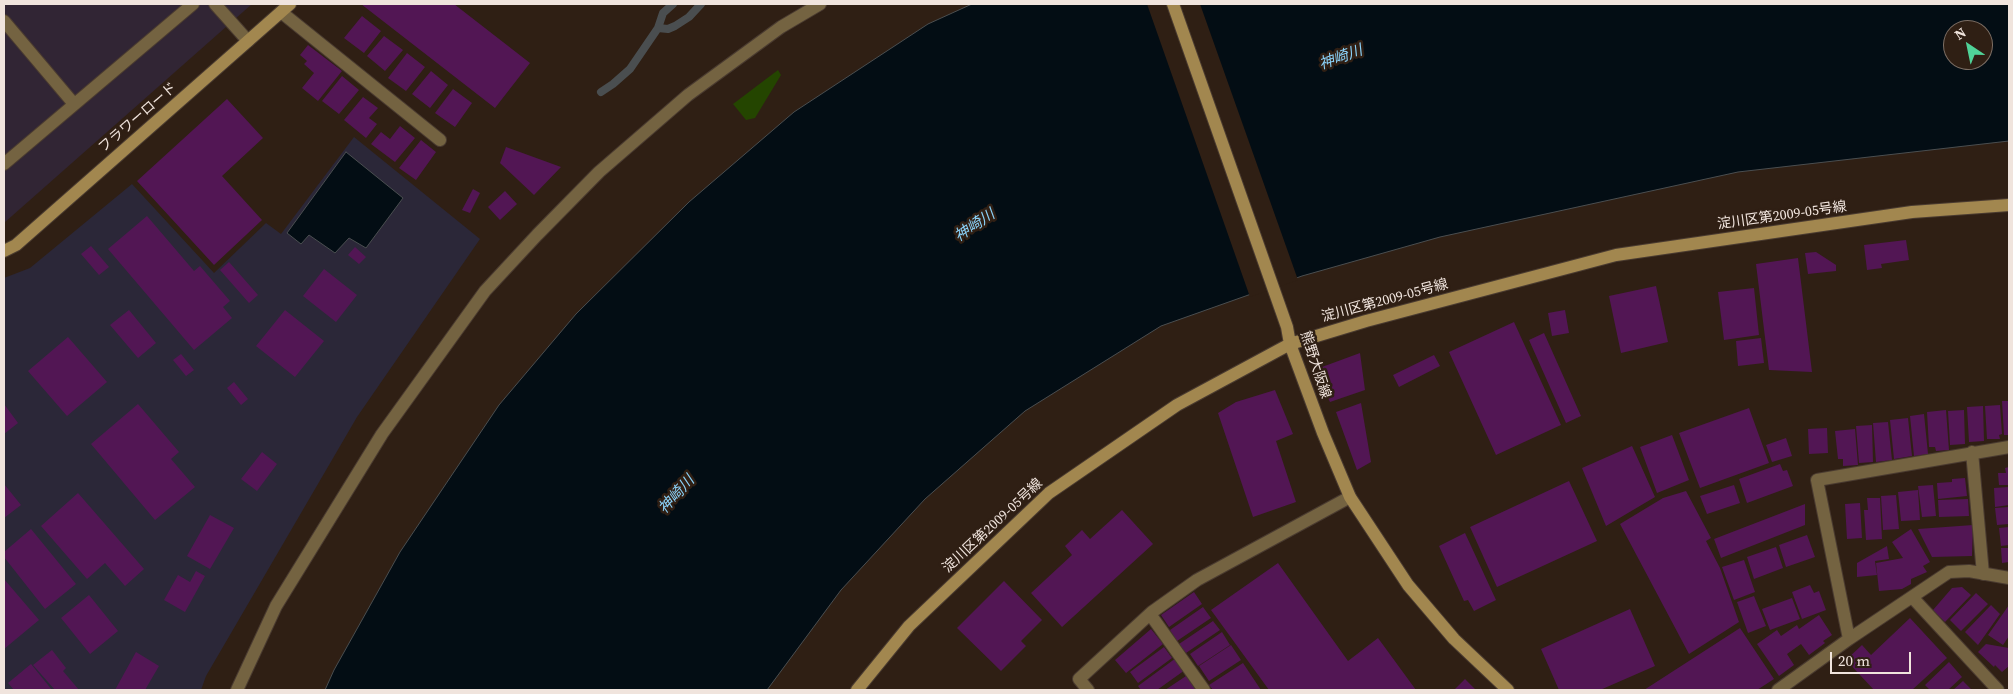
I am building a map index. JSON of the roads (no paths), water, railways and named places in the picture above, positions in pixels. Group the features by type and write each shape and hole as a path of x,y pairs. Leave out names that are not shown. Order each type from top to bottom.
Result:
{"street":[{"path":"4,164 193,4"},
{"path":"215,4 248,41"},
{"path":"237,690 276,606 382,434 485,291 537,234 599,172 688,95 781,27 820,4"},
{"name":"熊野大阪線","path":"1173,4 1288,328 1290,344 1323,433 1350,496 1408,585 1454,639 1508,690"},
{"path":"286,8 440,140"},
{"name":"フラワーロード","path":"4,250 16,245 286,8"},
{"path":"4,21 74,104"},
{"name":"淀川区第2009-05号線","path":"857,690 909,626 1049,493 1177,405 1290,344 1366,321 1616,255 1912,212 2009,205"},
{"path":"1849,639 1817,480 2009,447"},
{"path":"1972,452 1983,574"},
{"path":"1088,690 1079,679 1150,614 1197,580 1350,496"},
{"path":"1778,690 1849,639 1949,572 1969,571 2009,578"},
{"path":"1912,597 1998,690"},
{"path":"1150,614 1204,690"}],"water":[{"name":"神崎川","path":"972,4 2009,4 2009,141 1738,172 1440,237 1302,276 1161,326 1025,411 925,499 841,590 767,690 325,690 334,670 400,552 499,405 576,314 689,202 794,112 928,24"},
{"path":"346,152 403,198 366,248 349,238 335,253 309,235 301,244 287,233"}],"waterway":[{"path":"601,92 630,69 658,28 663,13 673,4"},
{"path":"658,28 668,29 675,26 689,17 701,4"}]}
